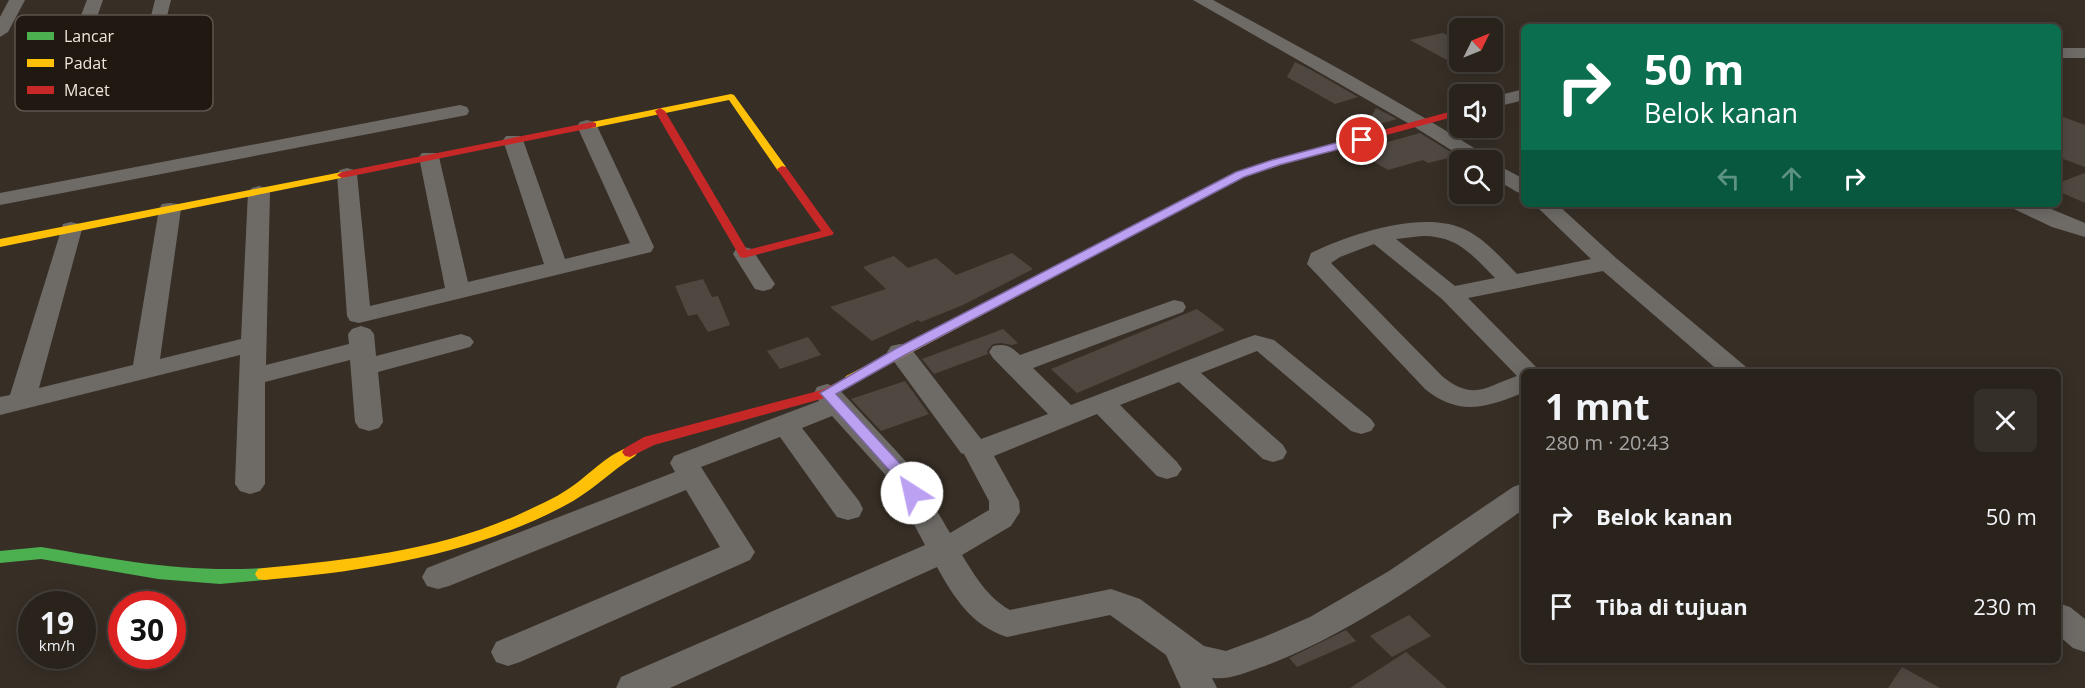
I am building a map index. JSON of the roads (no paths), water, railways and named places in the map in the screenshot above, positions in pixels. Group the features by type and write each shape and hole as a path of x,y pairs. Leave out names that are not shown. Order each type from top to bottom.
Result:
{"street":[{"path":"0,32 16,0"},
{"path":"89,15 95,0"},
{"path":"159,15 163,0"},
{"path":"1201,0 1420,122 1464,150"},
{"path":"2061,53 2083,54"},
{"path":"1503,100 1521,95"},
{"path":"0,243 731,97 828,233 744,254"},
{"path":"0,199 460,111"},
{"path":"660,111 763,284"},
{"path":"507,652 739,552 684,463 785,424 832,398 900,352 1240,174 1449,115"},
{"path":"359,316 643,247 587,126"},
{"path":"513,140 557,268"},
{"path":"429,157 458,292"},
{"path":"347,174 369,422"},
{"path":"1503,175 1521,186"},
{"path":"250,484 259,192"},
{"path":"1548,207 1608,263 1732,369"},
{"path":"2028,207 2060,222 2085,230"},
{"path":"145,371 170,209"},
{"path":"11,403 71,229"},
{"path":"1512,282 1463,237 1452,232 1413,231 1378,236 1336,248 1319,258 1319,264 1434,384 1452,396 1465,399 1492,394 1521,383"},
{"path":"1378,236 1450,294 1525,369"},
{"path":"1450,294 1608,263"},
{"path":"1067,417 1009,358 1174,307"},
{"path":"252,377 461,342"},
{"path":"976,449 983,449 1067,417 1249,343 1259,343 1361,425"},
{"path":"11,403 253,344"},
{"path":"634,688 945,550 1000,518 1005,512 1004,501 976,449 971,446 900,352"},
{"path":"1182,370 1273,452"},
{"path":"832,398 901,475 962,582 982,609 995,620 1007,624 1111,602 1128,608 1192,656 1208,663 1226,665 1276,647 1322,626 1400,580 1521,496"},
{"path":"0,557 41,553 158,573 220,577 300,571 402,556 468,539 536,514 581,489 620,458 649,441 832,398"},
{"path":"1102,403 1167,469"},
{"path":"785,424 848,509"},
{"path":"438,577 692,476"},
{"path":"2061,618 2085,638"},
{"path":"1179,647 1199,688"}]}
